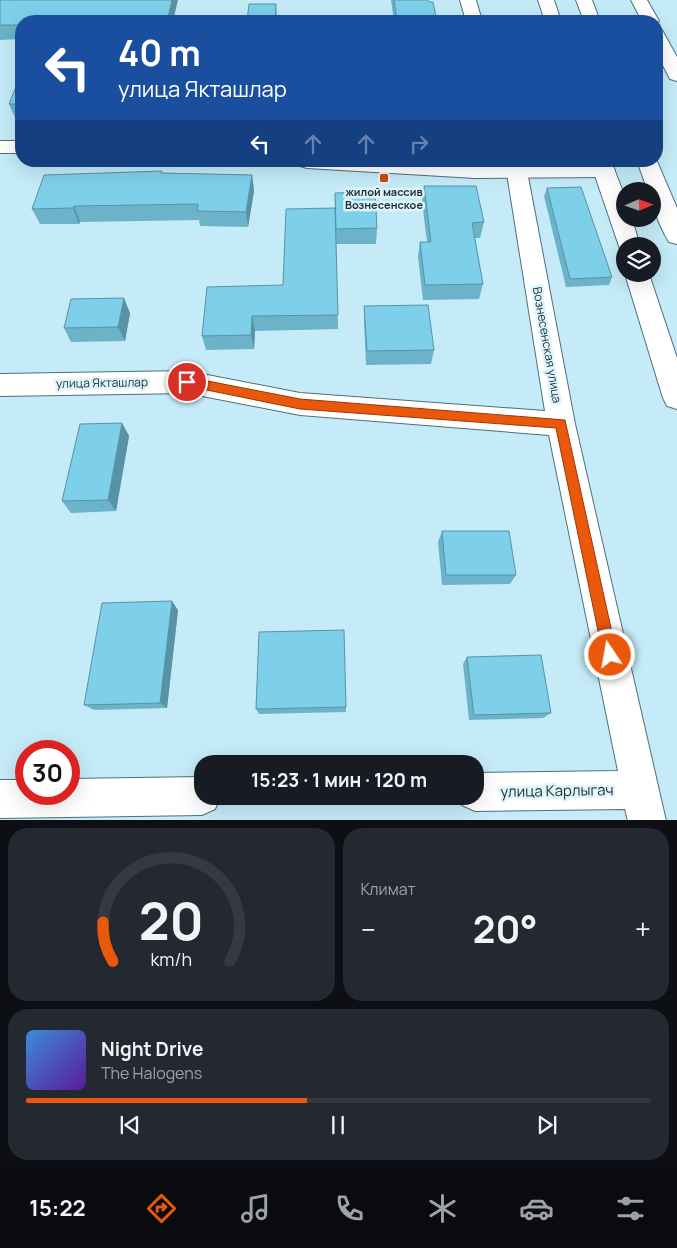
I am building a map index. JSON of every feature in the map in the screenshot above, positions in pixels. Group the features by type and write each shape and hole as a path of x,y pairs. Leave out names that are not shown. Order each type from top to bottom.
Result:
{"street":[{"path":"468,0 472,15"},
{"path":"546,0 551,15"},
{"path":"584,0 590,15"},
{"path":"639,0 647,15"},
{"path":"663,48 677,75"},
{"path":"0,147 15,147"},
{"path":"408,167 475,171 509,167"},
{"name":"Вознесенская улица","path":"517,167 561,424 643,805"},
{"path":"602,167 626,237"},
{"path":"649,167 677,236"},
{"path":"640,282 677,398"},
{"name":"улица Якташлар","path":"0,385 187,382 300,404 561,424"},
{"name":"улица Карлыгач","path":"484,793 643,805"},
{"path":"0,799 194,796"}],"building":[{"path":"0,0 172,0 168,15 15,15 15,25 0,25"},
{"path":"394,0 428,0 433,2 436,15 396,15"},
{"path":"249,4 276,4 275,15 248,15"},
{"path":"15,89 15,104 9,104"},
{"path":"162,171 161,173 252,175 246,212 197,211 198,204 74,206 73,208 32,209 44,175"},
{"path":"424,186 476,186 484,222 472,223 483,284 425,285 420,242 431,242"},
{"path":"581,187 612,277 570,279 547,188"},
{"path":"375,192 377,228 336,229 335,193"},
{"path":"335,208 338,315 252,316 251,335 202,336 207,287 283,285 286,209"},
{"path":"124,298 118,327 64,328 71,299"},
{"path":"428,305 434,350 367,351 364,306"},
{"path":"122,423 108,500 62,501 80,424"},
{"path":"442,531 509,531 516,575 446,575"},
{"path":"172,601 160,703 84,705 102,603"},
{"path":"344,630 346,707 256,709 259,632"},
{"path":"541,655 551,713 474,715 467,657"}],"place":[{"name":"жилой массив Вознесенское","path":"384,178"}],"route":[{"path":"187,382 300,404 561,424 610,655"}]}
